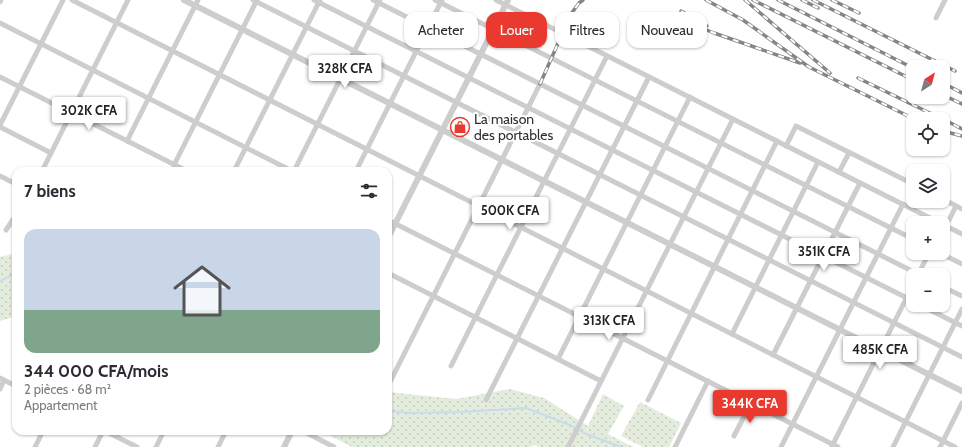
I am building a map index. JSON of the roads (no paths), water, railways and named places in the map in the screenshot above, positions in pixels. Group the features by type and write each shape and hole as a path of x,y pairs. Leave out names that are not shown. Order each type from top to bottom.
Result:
{"street":[{"path":"51,153 0,126 63,0"},
{"path":"72,0 955,447"},
{"path":"44,167 128,0"},
{"path":"184,0 196,3 242,30 962,391"},
{"path":"496,0 506,2 607,56 926,216"},
{"path":"936,18 945,0"},
{"path":"174,165 256,1 962,357"},
{"path":"236,167 306,27 317,1 906,298 856,397 834,446 392,222"},
{"path":"295,167 367,27 377,1 404,15"},
{"path":"435,12 439,1 486,25"},
{"path":"501,12 506,2"},
{"path":"127,141 196,3"},
{"path":"0,23 285,167"},
{"path":"392,229 486,42"},
{"path":"358,167 418,48"},
{"path":"468,48 906,268"},
{"path":"531,48 906,236"},
{"path":"451,366 607,56"},
{"path":"0,77 178,167"},
{"path":"486,400 649,77"},
{"path":"392,378 540,84"},
{"path":"558,359 690,97"},
{"path":"568,447 671,245 733,119"},
{"path":"786,146 796,126 906,181"},
{"path":"648,400 777,141"},
{"path":"839,172 849,153"},
{"path":"732,334 818,162"},
{"path":"0,176 12,182"},
{"path":"773,355 860,183"},
{"path":"950,203 962,209"},
{"path":"781,447 903,204"},
{"path":"949,216 956,206"},
{"path":"6,230 12,221"},
{"path":"950,228 962,234"},
{"path":"950,258 962,264"},
{"path":"392,275 602,381"},
{"path":"950,290 962,296"},
{"path":"893,447 962,309"},
{"path":"934,312 962,326"},
{"path":"0,389 2,379 12,384"},
{"path":"675,447 708,381"},
{"path":"734,436 751,403"},
{"path":"940,447 962,403"},
{"path":"35,447 41,435"},
{"path":"95,447 102,435"},
{"path":"112,435 137,447"},
{"path":"156,447 162,435"},
{"path":"218,447 224,435"},
{"path":"284,447 290,435"},
{"path":"310,435 334,447"}],"waterway":[{"path":"0,281 12,275"},
{"path":"392,411 411,413 461,412 526,408 570,425 586,434 621,447"}],"railway":[{"path":"540,84 571,14 583,0"},
{"path":"706,0 743,20 809,67 906,115"},
{"path":"745,0 830,73"},
{"path":"753,0 906,76"},
{"path":"778,0 906,64"},
{"path":"802,0 818,8"},
{"path":"813,0 955,71"},
{"path":"832,0 859,13"},
{"path":"707,30 800,63"},
{"path":"858,78 928,112"},
{"path":"950,87 962,93"},
{"path":"950,98 962,104"},
{"path":"950,123 962,129"},
{"path":"950,133 962,136"}],"place":[{"name":"La maison des portables","path":"460,127"}]}
